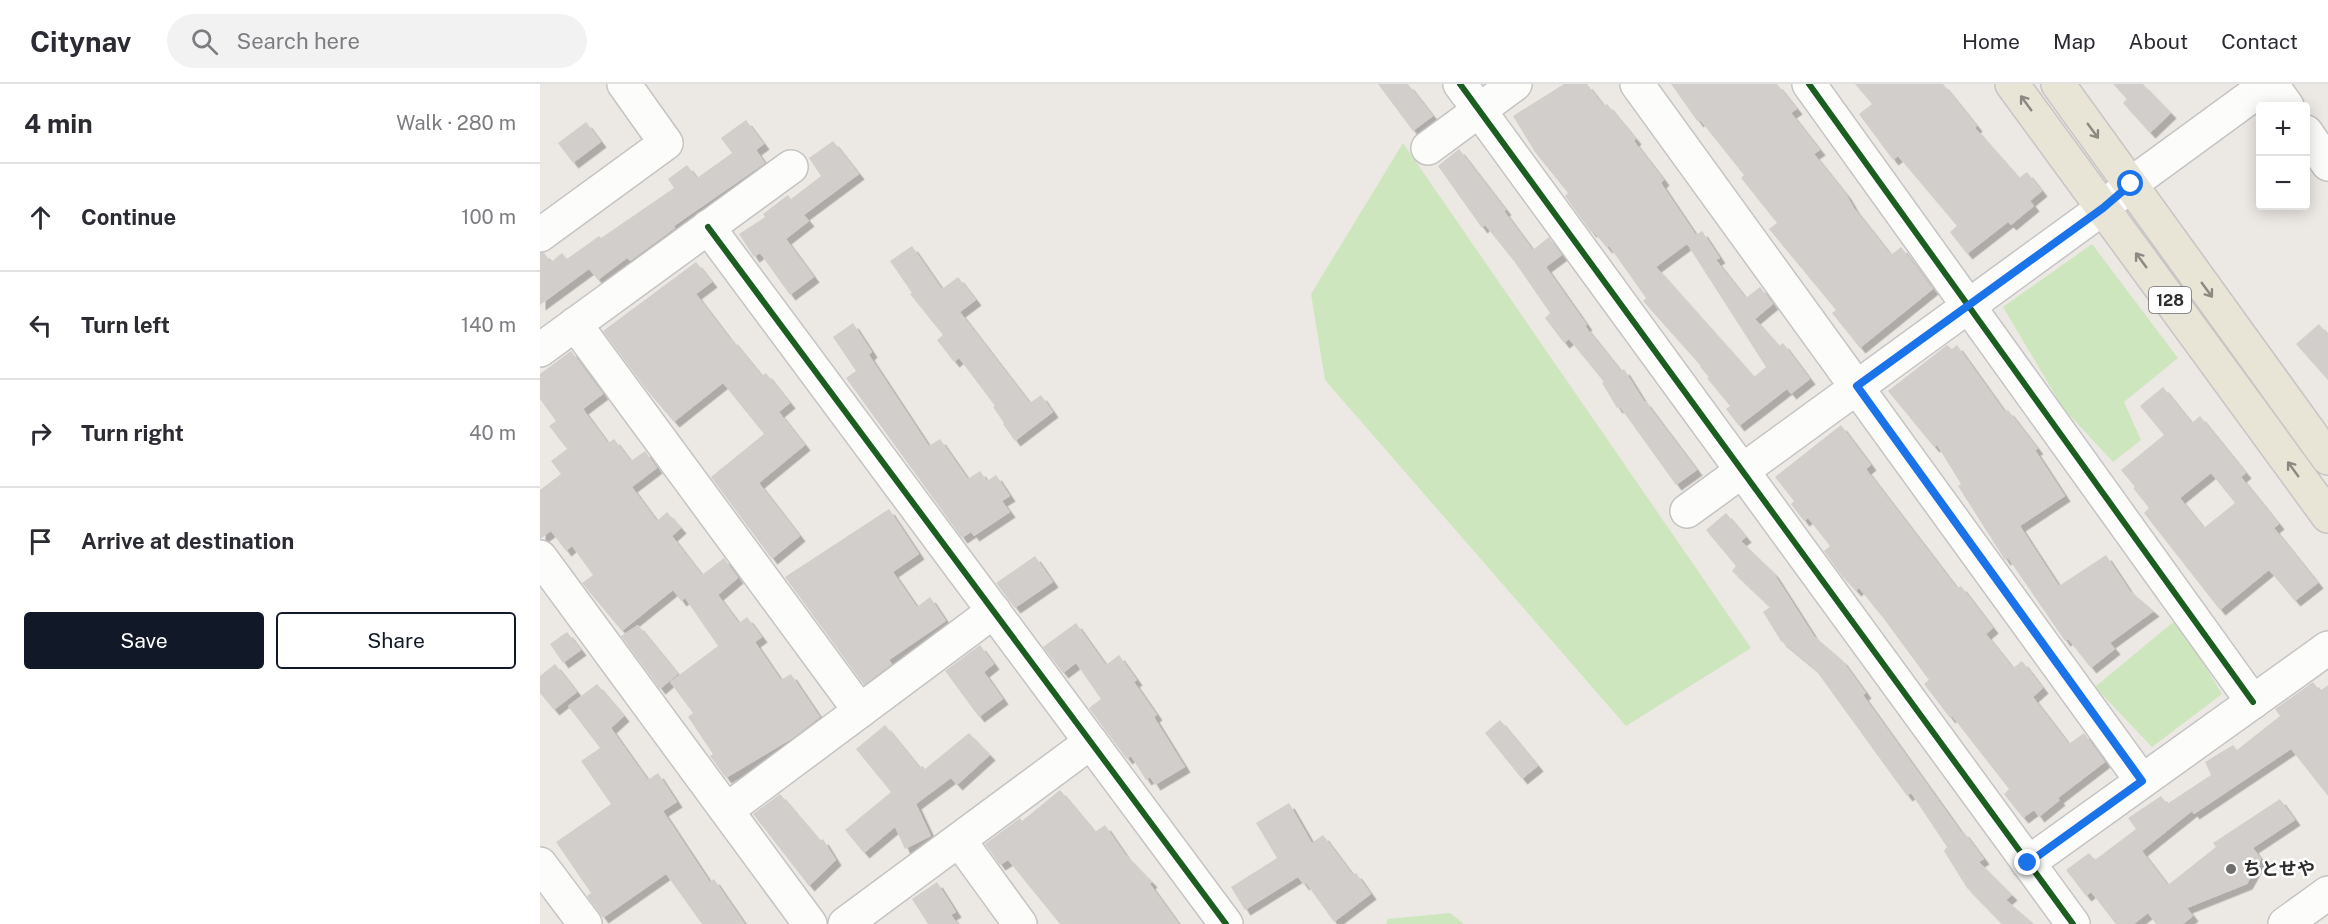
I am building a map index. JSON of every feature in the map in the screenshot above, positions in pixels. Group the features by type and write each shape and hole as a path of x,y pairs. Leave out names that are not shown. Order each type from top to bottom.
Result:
{"main road":[{"name":"128","path":"2012,84 2328,516"},
{"name":"128","path":"2058,84 2328,458"}],"street":[{"path":"540,235 666,143 624,84"},
{"path":"1460,84 2073,924"},
{"path":"1428,148 1515,84"},
{"path":"1637,84 2142,781"},
{"path":"1809,84 2253,702"},
{"path":"1687,511 2270,84 2284,102"},
{"path":"2310,138 2328,164"},
{"path":"540,350 791,167"},
{"path":"708,227 1226,924"},
{"path":"575,324 860,711"},
{"path":"540,557 810,924"},
{"path":"727,810 994,611"},
{"path":"2028,863 2328,648"},
{"path":"845,924 1091,742"},
{"path":"959,840 1020,924"},
{"path":"540,864 585,924"},
{"path":"2285,924 2328,893"}],"green space":[{"path":"1403,143 1751,648 1626,726 1325,380 1311,294"},
{"path":"2092,244 2178,358 2124,402 2141,440 2113,462 2063,408 2003,307"},
{"path":"2177,619 2222,694 2152,747 2095,687"},
{"path":"1450,913 1464,924 1386,924 1388,919"}],"building":[{"path":"1378,84 1408,84 1433,116 1413,131"},
{"path":"1564,84 1587,84 1604,106 1607,104 1636,139 1634,141 1664,180 1661,183 1696,235 1702,231 1720,258 1716,260 1746,298 1760,287 1773,304 1755,319 1779,346 1783,343 1810,379 1791,394 1787,389 1739,426 1726,409 1730,406 1707,378 1709,377 1701,366 1643,301 1646,298 1609,246 1607,248 1593,231 1591,232 1565,196 1568,193 1535,152 1513,116","holes":["1687,244 1766,367 1754,377 1656,267"]},
{"path":"1671,84 1777,84 1797,109 1791,113 1820,150 1814,154 1846,194 1854,208 1891,255 1901,247 1933,289 1860,348 1832,313 1836,310 1769,229 1777,223 1741,178 1744,175 1700,120 1698,122"},
{"path":"1855,84 1943,84 1977,126 1975,128 2019,178 2027,172 2042,191 2030,201 2034,206 2011,225 2008,222 1967,254 1950,232 1957,226 1898,156 1893,160 1859,114 1872,104"},
{"path":"2113,84 2143,84 2171,113 2150,133 2123,103 2127,99"},
{"path":"746,120 764,144 756,150 765,163 674,226 675,228 630,261 627,258 598,280 589,269 540,305 540,253 544,253 551,262 562,253 567,259 674,188 668,179 687,165 697,178 732,153 721,138"},
{"path":"586,122 601,142 573,163 558,143"},
{"path":"833,141 859,174 804,215 809,221 786,239 814,277 790,295 760,253 754,257 739,234 765,217 763,214 788,195 791,199 821,176 809,158"},
{"path":"1459,149 1506,210 1504,211 1533,250 1549,237 1562,255 1546,267 1587,325 1585,326 1621,371 1624,369 1644,401 1697,470 1676,485 1620,407 1617,408 1602,383 1604,382 1569,339 1564,343 1545,318 1550,313 1514,261 1485,225 1482,228 1438,166"},
{"path":"912,246 942,289 958,277 976,300 960,312 1030,403 1041,395 1053,412 1015,441 993,407 995,406 959,358 954,362 937,340 943,335 910,294 912,293 890,261"},
{"path":"696,262 712,282 696,294 762,376 766,373 790,403 779,412 805,445 759,483 800,536 772,559 711,477 764,434 723,383 674,422 603,331"},
{"path":"853,323 872,352 869,355 929,446 940,439 968,479 980,471 987,481 996,475 1010,496 1002,501 1010,512 974,536 971,532 962,538 846,378 856,371 833,337"},
{"path":"2319,324 2328,335 2328,380 2296,344"},
{"path":"1947,345 1952,349 1957,345 2005,412 2008,410 2038,449 2035,450 2065,496 2020,526 2059,586 2106,555 2130,591 2154,611 2110,643 2115,649 2091,668 2068,639 2065,641 2008,558 2005,560 1958,486 1961,484 1937,445 1934,447 1888,391"},
{"path":"571,351 603,394 583,409 608,443 614,439 631,461 645,451 657,468 632,487 657,521 667,512 681,528 672,536 702,575 724,558 738,578 718,595 739,623 747,617 762,637 755,642 781,680 791,674 820,717 793,738 726,778 710,756 713,754 688,717 693,713 670,682 718,646 685,598 681,601 673,590 622,631 582,583 593,575 572,546 566,551 551,531 540,539 540,490 561,474 551,461 567,449 549,426 556,421 540,399 540,374"},
{"path":"2163,387 2192,423 2200,416 2246,473 2241,477 2279,524 2274,528 2318,583 2295,601 2269,570 2220,610 2144,513 2149,508 2121,470 2164,435 2140,406","holes":["2211,473 2235,503 2204,528 2180,498"]},
{"path":"1841,425 1871,465 1866,469 1957,588 1961,586 1993,628 1986,634 2013,668 2022,661 2043,688 2033,697 2069,744 2084,733 2105,762 2058,798 2060,800 2039,817 2034,810 2023,818 2004,794 2009,789 1924,684 1929,680 1884,619 1859,588 1856,591 1842,576 1824,551 1830,546 1808,518 1804,521 1791,504 1794,501 1775,477"},
{"path":"889,509 919,554 893,572 917,607 930,597 946,621 889,660 892,664 864,685 785,577"},
{"path":"1726,513 1746,537 1741,541 1773,572 1814,636 1842,660 1866,693 1863,695 1962,833 1963,831 1984,859 1979,862 2012,895 2006,900 2034,924 2002,924 1967,888 1944,851 1947,847 1911,793 1907,796 1815,669 1781,641 1763,612 1770,607 1732,571 1736,566 1706,530"},
{"path":"1035,556 1053,582 1015,608 996,583"},
{"path":"1076,623 1106,665 1119,655 1137,680 1134,682 1157,715 1154,717 1185,767 1155,785 1150,777 1146,780 1131,756 1127,759 1089,708 1101,699 1076,663 1063,673 1043,647"},
{"path":"638,625 678,674 660,689 621,636"},
{"path":"567,632 581,650 563,663 550,644"},
{"path":"980,645 994,664 984,672 1003,699 979,717 945,671"},
{"path":"555,664 577,692 554,710 540,693 540,676"},
{"path":"2313,682 2320,691 2328,685 2328,796 2291,749 2194,814 2192,811 2142,851 2168,885 2216,847 2213,843 2280,799 2295,820 2253,848 2261,859 2247,884 2187,908 2193,916 2183,924 2156,924 2148,913 2134,924 2116,924 2091,892 2086,896 2066,870 2089,853 2095,860 2136,829 2128,818 2161,796 2167,804 2211,775 2205,762 2233,745 2237,750 2280,716 2275,709"},
{"path":"597,684 624,716 611,728 648,780 658,773 677,802 663,811 710,882 714,879 745,924 702,924 666,874 603,918 587,896 591,893 556,842 611,804 581,761 600,748 568,706"},
{"path":"1500,720 1538,766 1522,779 1485,733"},
{"path":"885,725 920,768 923,766 925,769 969,733 990,755 957,785 951,778 916,804 931,836 905,849 895,827 864,853 845,830 891,792 856,749"},
{"path":"1060,790 1095,832 1105,825 1125,854 1152,882 1150,884 1179,924 1060,924 1008,860 1000,865 985,844 1020,818 1022,821"},
{"path":"780,794 820,841 823,839 836,860 809,886 753,814"},
{"path":"1289,803 1312,843 1323,835 1353,875 1356,873 1371,894 1334,922 1306,883 1304,885 1298,877 1245,910 1231,887 1277,858 1256,823"},
{"path":"937,882 956,912 951,915 958,924 928,924 912,899"}],"cycle path":[{"path":"1460,84 2073,924"},
{"path":"1809,84 2253,702"},
{"path":"708,227 1226,924"}],"place":[{"name":"ちとせや","path":"2231,869"}],"route":[{"path":"2028,863 2142,781 1857,386 2103,208 2131,184"}]}
